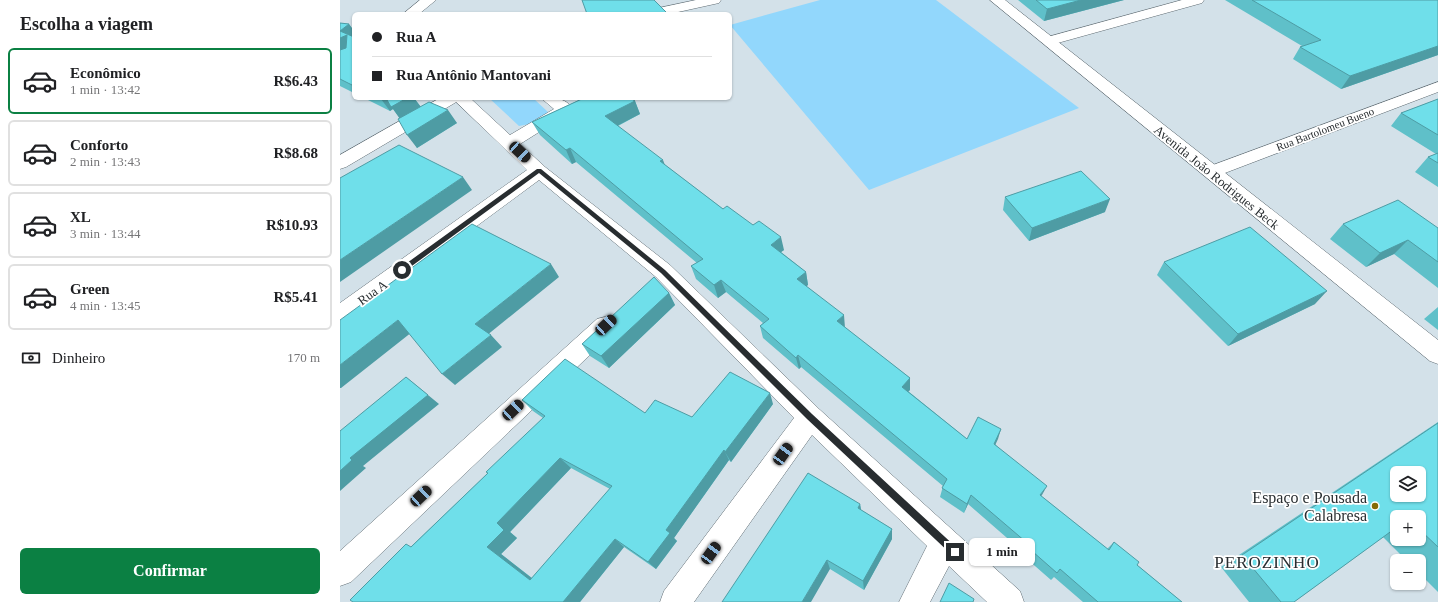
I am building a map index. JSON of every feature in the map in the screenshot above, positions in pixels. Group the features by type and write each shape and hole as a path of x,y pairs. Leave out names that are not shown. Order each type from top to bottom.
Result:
{"street":[{"path":"413,12 429,0"},
{"path":"659,12 714,0"},
{"name":"Avenida João Rodrigues Beck","path":"997,0 1438,354"},
{"path":"1049,41 1197,0"},
{"name":"Rua Bartolomeu Bueno","path":"1211,172 1438,87"},
{"path":"340,163 449,100"},
{"path":"462,100 655,279 810,417 1009,602"},
{"path":"510,143 565,109 552,100"},
{"name":"Rua A","path":"340,315 539,171"},
{"path":"340,571 623,309"},
{"path":"675,602 810,417"},
{"path":"914,602 944,542"}],"shaded area":[{"path":"820,0 936,0 1079,108 869,190 732,27 732,24"},
{"path":"491,100 535,100 548,112 540,122 519,126"}],"building":[{"path":"582,0 654,0 666,12 586,12"},
{"path":"1036,0 1081,0 1047,9"},
{"path":"1252,0 1438,0 1438,46 1350,76 1300,47 1321,40"},
{"path":"340,23 349,24 340,31"},
{"path":"340,31 352,36 352,85 340,79 340,50 346,48 347,35 340,38"},
{"path":"1438,99 1438,135 1401,113"},
{"path":"387,100 403,100 391,107"},
{"path":"580,100 635,101 605,116 663,160 660,161 723,209 727,206 753,225 759,221 781,237 771,245 806,272 797,279 844,315 837,321 910,378 902,387 967,439 978,417 1001,429 994,444 1047,486 1040,495 1109,550 1114,542 1139,562 1137,565 1182,602 1098,602 1060,569 1057,573 1024,544 1026,542 971,495 967,504 942,488 947,479 798,355 796,358 760,326 769,319 721,280 714,285 691,266 703,259 570,148 566,150 532,122"},
{"path":"429,102 448,110 407,135 398,119"},
{"path":"399,145 463,177 340,260 340,178"},
{"path":"1438,153 1438,163 1428,157"},
{"path":"1081,171 1110,199 1032,228 1005,197"},
{"path":"1398,200 1438,228 1438,262 1408,240 1380,253 1343,224"},
{"path":"472,224 551,264 475,324 491,335 442,374 398,320 340,365 340,320"},
{"path":"1250,227 1327,291 1238,334 1164,262"},
{"path":"654,277 669,293 601,356 582,344"},
{"path":"565,359 645,413 655,400 692,417 730,372 770,393 725,452 724,450 666,530 670,533 648,562 615,539 563,602 353,602 350,600 406,544 411,547 488,473 486,472 545,416 522,400","holes":["560,458 612,486 530,580 487,547 504,530 497,523"]},
{"path":"406,377 428,395 350,458 352,460 340,471 340,431"},
{"name":"Espaço e Pousada Calabresa","path":"1438,423 1438,547 1426,536 1426,510 1390,510 1390,532 1294,602 1281,602 1242,555"},
{"path":"808,473 860,504 858,508 892,529 863,581 827,560 802,602 722,602"},
{"path":"949,583 974,599 973,602 940,602"}],"place":[{"name":"Espaço e Pousada Calabresa","path":"1375,506"}],"district":[{"name":"PEROZINHO","path":"1267,562"}],"route":[{"path":"402,270 539,171 663,271 810,417 955,552"}]}
